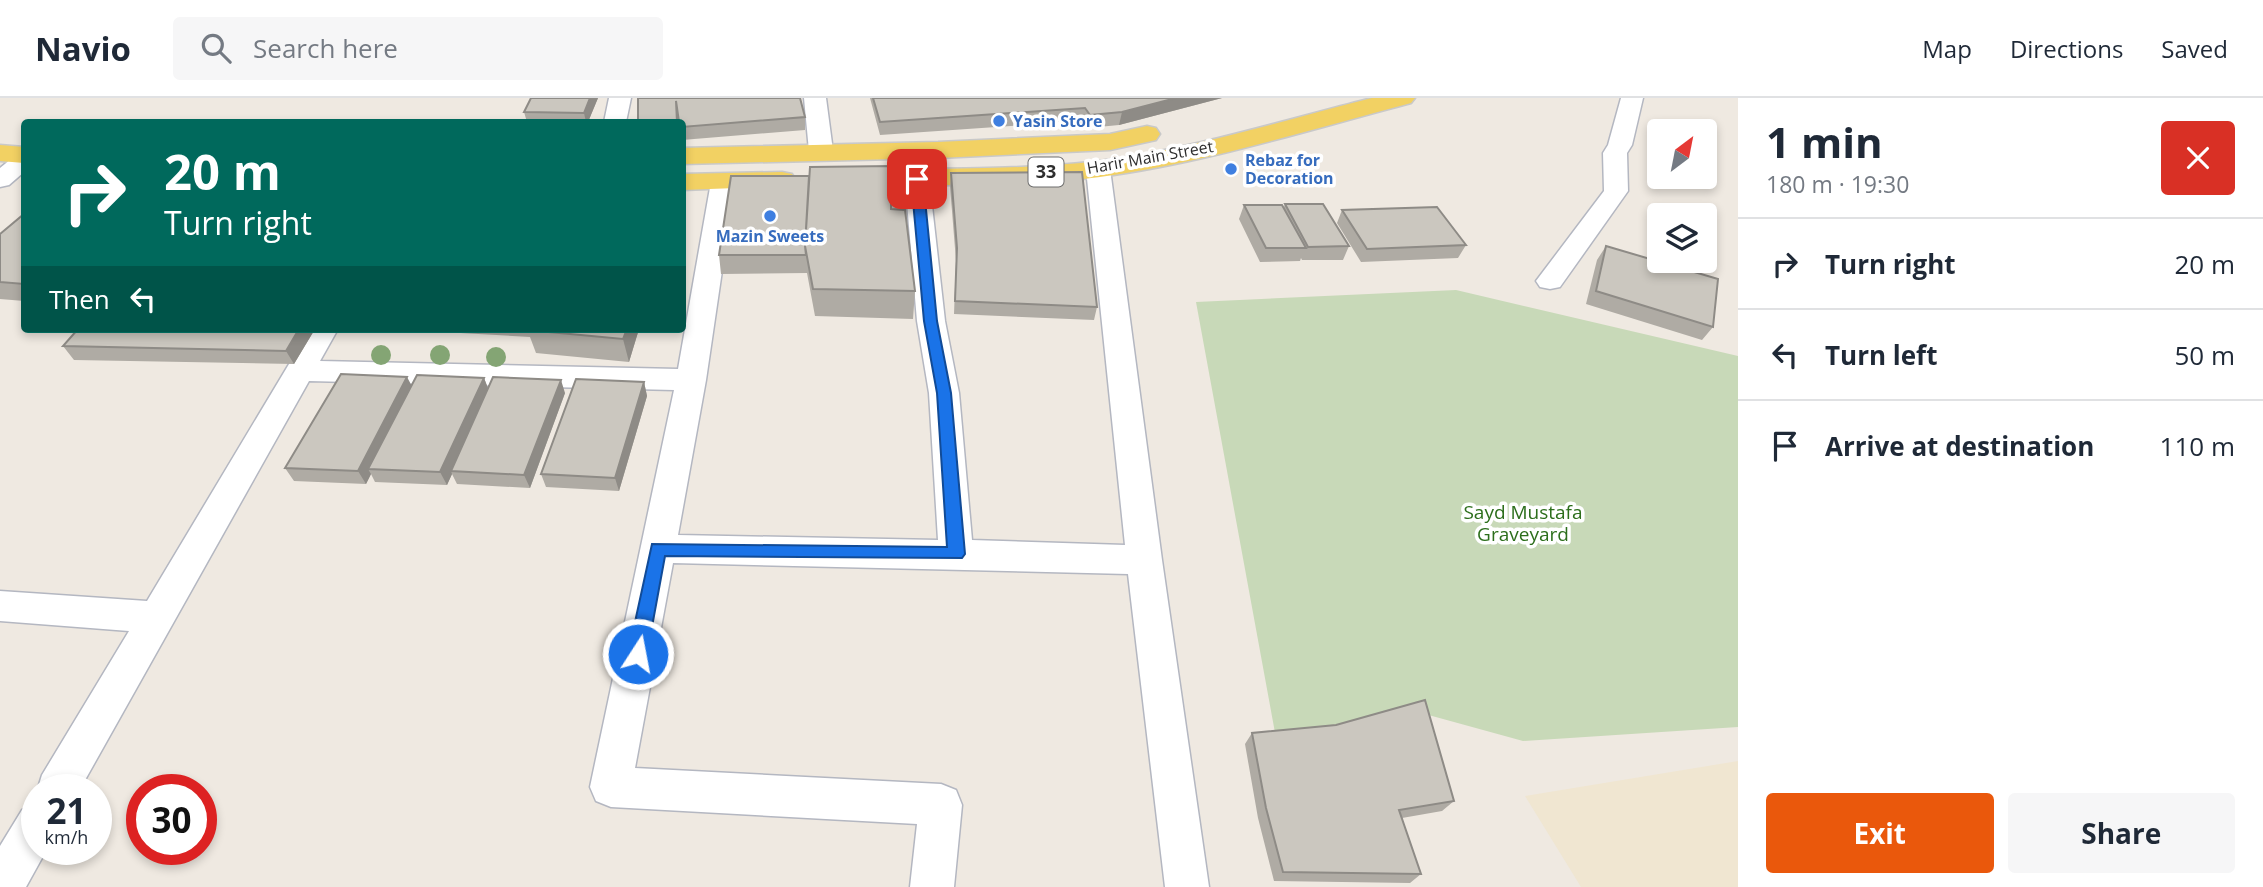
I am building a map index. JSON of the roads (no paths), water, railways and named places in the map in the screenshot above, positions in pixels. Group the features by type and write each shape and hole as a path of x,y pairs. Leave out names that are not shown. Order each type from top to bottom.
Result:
{"main road":[{"path":"1308,98 1335,115"},
{"name":"Harir Main Street","path":"686,182 917,179 1098,169 1215,146 1402,98"},
{"name":"Harir Main Street","path":"686,156 938,150 1110,142 1176,128"},
{"path":"0,129 21,130"},
{"path":"0,153 21,155"}],"street":[{"path":"616,119 620,98"},
{"path":"815,98 821,151"},
{"path":"1550,281 1616,191 1615,153 1620,145 1632,98"},
{"path":"0,180 21,162"},
{"path":"1098,169 1144,560 1187,887"},
{"path":"917,179 931,321 944,393 956,554"},
{"path":"723,182 691,380 611,787 941,805 932,887"},
{"path":"66,774 322,333"},
{"path":"299,371 691,380"},
{"path":"658,549 1144,560"},
{"path":"0,606 157,617"},
{"path":"1,887 21,853"}],"place":[{"name":"Yasin Store","path":"999,121"},
{"name":"Rebaz for Decoration","path":"1231,169"},
{"name":"Mazin Sweets","path":"770,216"}],"park label":[{"name":"Sayd Mustafa Graveyard","path":"1523,523"}]}
